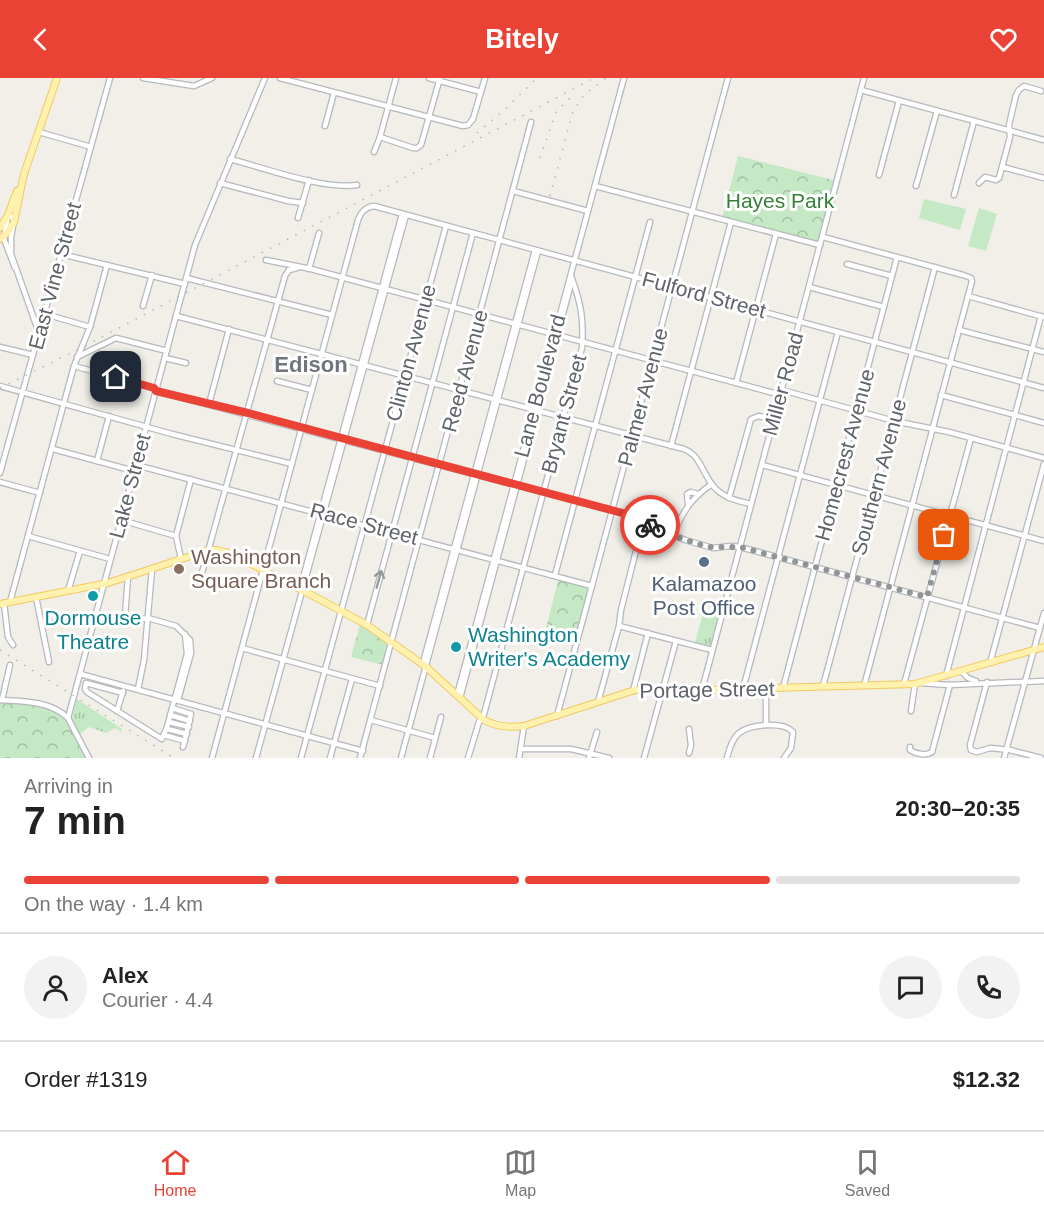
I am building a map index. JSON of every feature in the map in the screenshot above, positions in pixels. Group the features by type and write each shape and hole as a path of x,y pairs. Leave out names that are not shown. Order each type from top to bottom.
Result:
{"main road":[{"path":"0,228 8,215 24,174 57,78"},
{"path":"2,238 14,222 24,174"},
{"path":"5,603 104,584 209,550"},
{"name":"Portage Street","path":"209,550 231,554 303,587 367,625 425,666 481,718 508,728 524,726 633,691 918,684 1044,647"},
{"path":"197,554 206,560"}],"street":[{"name":"East Vine Street","path":"0,473 110,78"},
{"path":"143,78 185,86 201,84 212,78"},
{"name":"Lake Street","path":"68,718 199,234 264,78"},
{"path":"280,78 457,126 466,126 473,119 485,78"},
{"path":"375,152 396,78"},
{"path":"429,78 440,79 481,92"},
{"name":"Lane Boulevard","path":"458,696 556,335 568,279 572,278 624,78"},
{"name":"Palmer Avenue","path":"557,716 728,78"},
{"name":"Miller Road","path":"702,690 864,78"},
{"path":"380,137 412,148 419,147 423,141 440,79"},
{"path":"979,183 985,177 998,180 1010,137 1012,112 1020,88 1026,86 1041,91"},
{"path":"861,90 1044,140"},
{"path":"325,126 334,93"},
{"path":"879,175 899,100"},
{"path":"916,186 937,111"},
{"path":"954,195 974,121"},
{"name":"Reed Avenue","path":"360,758 531,123"},
{"path":"39,132 91,147"},
{"path":"230,159 309,180 345,187 357,185"},
{"path":"1002,167 1044,178"},
{"path":"298,218 309,180"},
{"path":"220,183 303,203"},
{"path":"595,186 820,245"},
{"path":"513,191 588,211"},
{"name":"Fulford Street","path":"343,278 358,220 364,210 374,206 1044,388"},
{"path":"15,268 10,243 14,222 12,216 8,215 2,238 39,333"},
{"path":"256,758 404,215"},
{"path":"555,575 650,222"},
{"path":"671,446 731,222"},
{"name":"Clinton Avenue","path":"301,758 446,226"},
{"path":"309,269 319,233"},
{"path":"367,625 473,233"},
{"path":"736,383 776,234"},
{"path":"823,237 971,278 972,283 864,686"},
{"path":"401,758 537,250"},
{"path":"61,254 185,284"},
{"name":"Homecrest Avenue","path":"783,688 897,257"},
{"path":"266,260 309,269 736,383 820,401 1044,458"},
{"path":"847,264 892,276"},
{"path":"13,645 8,638 5,603 28,537 74,366 90,327 107,265"},
{"name":"Southern Avenue","path":"824,686 935,267"},
{"path":"202,585 201,576 286,273 290,269 299,268"},
{"path":"143,306 152,275"},
{"path":"186,278 332,315"},
{"path":"212,758 343,278"},
{"name":"Bryant Street","path":"468,758 484,714 582,343 582,311 572,278"},
{"path":"809,287 884,307"},
{"path":"946,676 1043,317 968,296"},
{"path":"33,316 40,319 44,315 90,327"},
{"path":"176,316 671,446 694,455 712,484 729,498 752,504"},
{"path":"209,404 229,329"},
{"path":"959,330 1044,352"},
{"path":"743,689 838,332"},
{"path":"77,357 116,338 167,351"},
{"path":"0,347 33,355"},
{"path":"165,358 186,363"},
{"path":"74,366 154,388 156,391 302,427 613,510 632,516 673,536 712,548 740,547 1040,628"},
{"path":"277,381 312,390"},
{"path":"0,386 292,464"},
{"path":"941,395 1044,423"},
{"path":"97,461 109,416"},
{"path":"729,498 751,419 759,416 774,420"},
{"path":"904,684 971,438"},
{"path":"52,449 134,471"},
{"path":"990,663 1044,464"},
{"name":"Race Street","path":"136,465 592,586"},
{"path":"762,465 1044,541"},
{"path":"181,559 176,536 191,479"},
{"path":"0,482 40,493"},
{"path":"673,536 688,504 687,494 691,492 698,494 712,484"},
{"path":"121,520 176,536"},
{"path":"28,537 110,559"},
{"path":"598,702 640,545"},
{"path":"68,591 80,551"},
{"path":"138,689 143,666 152,568"},
{"path":"125,617 128,576"},
{"path":"36,597 49,662"},
{"path":"1004,758 1044,613"},
{"path":"114,616 148,618 176,626 185,634 187,654 176,700 162,739 85,691 86,683 123,693"},
{"path":"42,625 73,619"},
{"path":"619,626 712,650"},
{"path":"633,691 648,633"},
{"path":"644,758 676,641"},
{"path":"242,648 380,686"},
{"path":"10,665 1,700 50,707 60,711 68,718 89,758"},
{"path":"962,672 970,680 987,682"},
{"path":"80,674 363,750"},
{"path":"330,758 352,679"},
{"path":"910,711 918,684 1044,681"},
{"path":"987,682 970,748 973,752 990,748 1041,758"},
{"path":"910,749 919,753 930,753 950,685"},
{"path":"117,711 124,686"},
{"path":"766,688 766,725"},
{"path":"172,708 189,713 191,717 183,747"},
{"path":"170,715 190,721"},
{"path":"430,758 441,717"},
{"path":"371,720 435,738"},
{"path":"169,722 189,727"},
{"path":"727,758 732,742 740,732 766,725 787,727 793,732 791,748 784,758"},
{"path":"519,758 524,726"},
{"path":"166,729 187,734"},
{"path":"689,729 692,746 689,753"},
{"path":"589,756 597,732"},
{"path":"164,735 185,741"},
{"path":"521,749 571,749 589,756 609,758"}],"green space":[{"name":"Hayes Park","path":"738,156 837,181 820,245 722,219"},
{"path":"924,199 966,209 960,230 919,218"},
{"path":"979,208 997,214 986,251 968,246"},
{"path":"559,577 592,586 578,637 546,628"},
{"path":"704,609 711,612 713,609 720,611 710,647 695,643"},
{"path":"360,625 389,644 383,665 351,657"},
{"path":"77,699 122,729 121,732 115,728 106,733 89,727 80,734 72,718"},
{"path":"0,702 34,705 55,712 71,728 88,758 0,758"}],"railway":[{"path":"477,133 537,78"},
{"path":"0,388 81,348 594,78"},
{"path":"550,196 573,111 585,94 606,78"},
{"path":"540,158 556,112 572,96"},
{"path":"0,650 174,758"}],"way so far":[{"path":"650,525 708,547 740,547 927,597 944,535"}],"place":[{"name":"Kalamazoo Post Office","path":"704,562"},
{"name":"Washington Square Branch","path":"179,569"},
{"name":"Dormouse Theatre","path":"93,596"},
{"name":"Washington Writer's Academy","path":"456,647"}],"district":[{"name":"Edison","path":"311,364"}],"route":[{"path":"116,377 154,388 156,391 248,413 626,514 650,525"}]}
